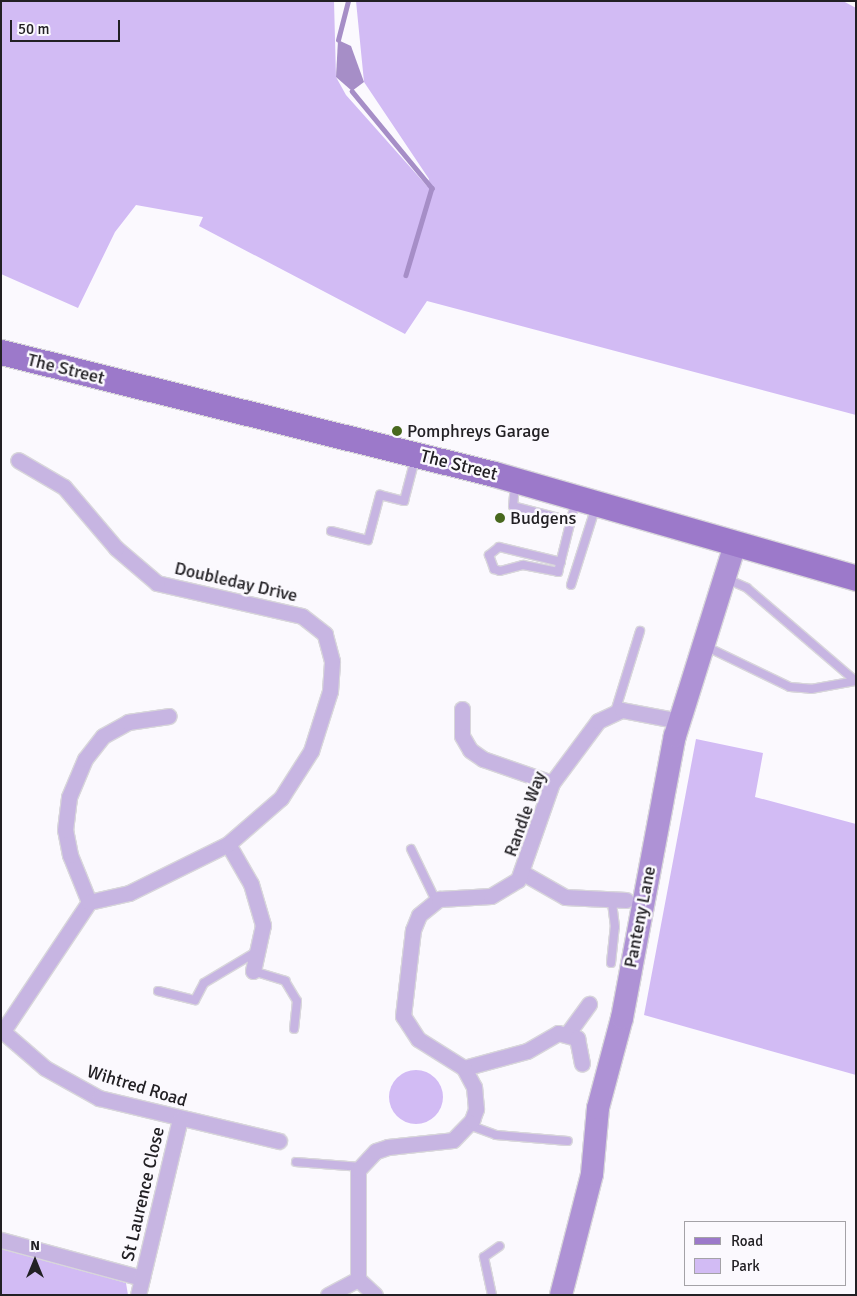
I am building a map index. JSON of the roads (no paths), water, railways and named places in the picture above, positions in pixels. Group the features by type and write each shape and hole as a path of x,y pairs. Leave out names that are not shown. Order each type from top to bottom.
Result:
{"main road":[{"name":"The Street","path":"1,352 416,454 587,499 856,578"}],"street":[{"name":"Doubleday Drive","path":"18,460 64,487 116,548 157,583 302,616 325,634 332,661 330,691 311,751 281,798 228,844 129,893 89,902"},
{"name":"Panteny Lane","path":"561,1295 592,1174 598,1108 622,1018 679,722 701,644 735,544"},
{"path":"462,709 462,736 470,750 483,759 552,783"},
{"path":"615,712 637,711 679,722"},
{"name":"Randle Way","path":"436,901 503,892 524,873 552,783 586,734 615,712"},
{"path":"2,1030 89,902 70,855 65,830 70,796 79,774 103,736 128,722 169,716"},
{"path":"228,844 257,902 263,925 253,971"},
{"path":"524,873 565,897 619,901"},
{"path":"375,1295 358,1279 355,1191 361,1167 376,1151 441,1144 453,1140 469,1125 476,1097 464,1068 418,1039 402,1016 413,930 419,915 436,901"},
{"path":"464,1068 527,1051 548,1037 568,1033 589,1004"},
{"name":"Wihtred Road","path":"2,1030 70,1085 99,1098 180,1119 279,1140"},
{"path":"568,1033 581,1046 582,1064"},
{"name":"St Laurence Close","path":"138,1295 180,1119"},
{"name":"St Laurence Close","path":"1,1240 142,1278"},
{"path":"328,1295 358,1279"}],"lane":[{"path":"331,531 368,540 380,494 404,501 416,454"},
{"path":"515,480 514,506 571,520"},
{"path":"561,562 499,547 489,555 494,569 500,571 523,565 558,572 561,562 571,520 587,499"},
{"path":"571,584 587,499"},
{"path":"725,578 747,588 854,680"},
{"path":"615,712 640,631"},
{"path":"701,644 790,687 811,689 854,680"},
{"path":"411,849 436,901"},
{"path":"611,963 619,901"},
{"path":"158,991 195,1000 204,984 257,951"},
{"path":"253,971 285,980 297,1001 294,1029"},
{"path":"469,1125 496,1135 568,1141"},
{"path":"296,1162 361,1167"},
{"path":"492,1295 484,1256 500,1246"}],"waterway":[{"path":"338,40 348,1"},
{"path":"352,91 432,188 406,275"}],"place":[{"name":"Pomphreys Garage","path":"397,431"},
{"name":"Budgens","path":"500,518"}]}
